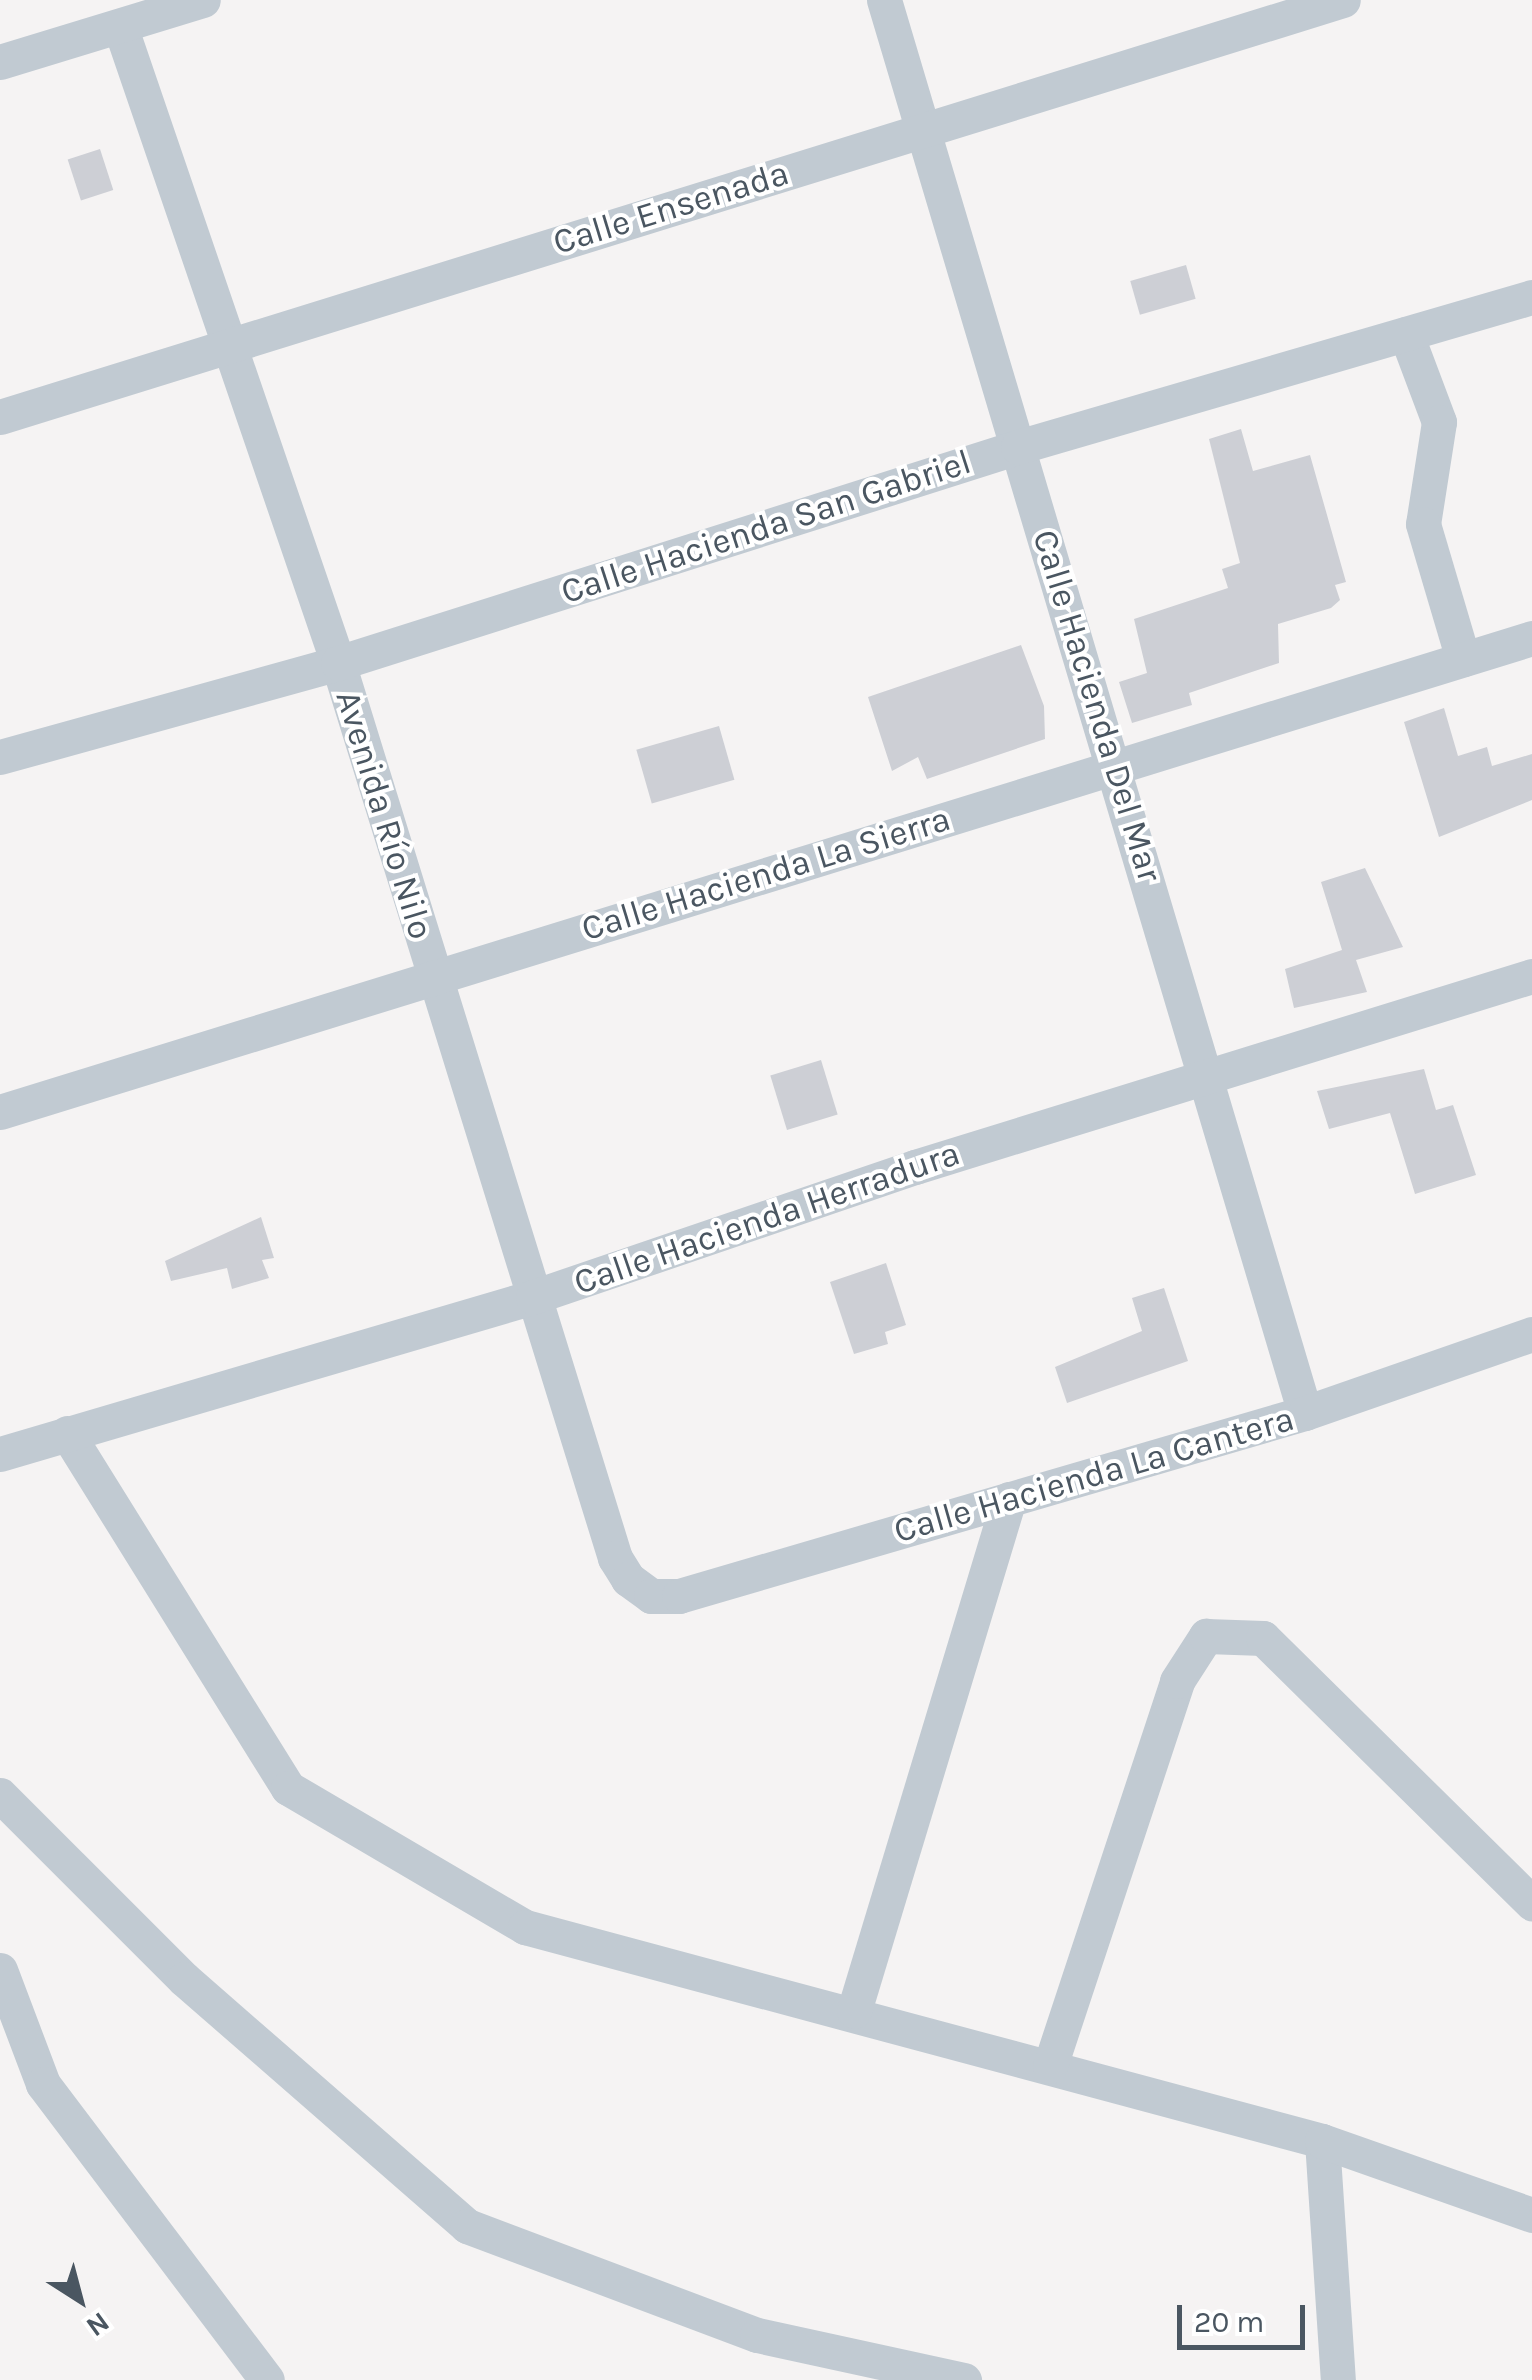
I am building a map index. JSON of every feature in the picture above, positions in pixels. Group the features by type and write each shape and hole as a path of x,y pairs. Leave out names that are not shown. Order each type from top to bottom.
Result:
{"street":[{"path":"0,62 203,0"},
{"name":"Calle Hacienda Del Mar","path":"884,0 1116,766 1305,1413"},
{"name":"Calle Ensenada","path":"0,416 1342,0"},
{"name":"Avenida Río Nilo","path":"120,26 338,662 614,1558 652,1596"},
{"name":"Calle Hacienda San Gabriel","path":"0,757 338,662 1018,447 1532,297"},
{"path":"1406,334 1438,422 1424,524 1463,659"},
{"name":"Calle Hacienda La Sierra","path":"0,1112 1532,638"},
{"name":"Calle Hacienda Herradura","path":"0,1454 533,1296 1207,1076 1532,976"},
{"name":"Calle Hacienda La Cantera","path":"652,1596 679,1596 1305,1413 1532,1334"},
{"path":"68,1433 288,1788 526,1928 854,2011 1322,2141 1532,2215"},
{"path":"854,2011 1010,1499"},
{"path":"1050,2066 1177,1681 1206,1636 1263,1638 1532,1903"},
{"path":"0,1795 184,1978 467,2226 757,2335 964,2380"},
{"path":"0,1970 43,2084 268,2380"},
{"path":"1322,2141 1338,2380"}],"building":[{"path":"100,149 113,190 81,200 68,160"},
{"path":"1186,265 1196,299 1140,315 1130,281"},
{"path":"1241,429 1253,471 1310,455 1346,582 1335,585 1340,600 1331,608 1278,624 1279,663 1189,693 1192,705 1132,723 1119,682 1147,673 1134,619 1228,588 1222,569 1240,563 1209,439"},
{"path":"1021,645 1044,706 1045,739 927,779 918,757 892,771 868,697"},
{"path":"1444,708 1458,756 1487,747 1492,766 1532,754 1532,800 1439,837 1404,722"},
{"path":"719,726 734,780 652,804 636,750"},
{"path":"1365,868 1403,947 1356,960 1367,992 1294,1008 1285,969 1342,950 1321,882"},
{"path":"821,1060 838,1115 787,1130 770,1075"},
{"path":"1424,1069 1436,1110 1453,1105 1476,1175 1415,1194 1390,1113 1329,1129 1317,1091"},
{"path":"261,1217 274,1258 262,1260 269,1278 232,1289 227,1268 171,1281 165,1261"},
{"path":"886,1263 906,1325 885,1332 888,1344 854,1354 830,1282"},
{"path":"1164,1288 1188,1361 1067,1403 1055,1367 1142,1331 1132,1298"}]}
